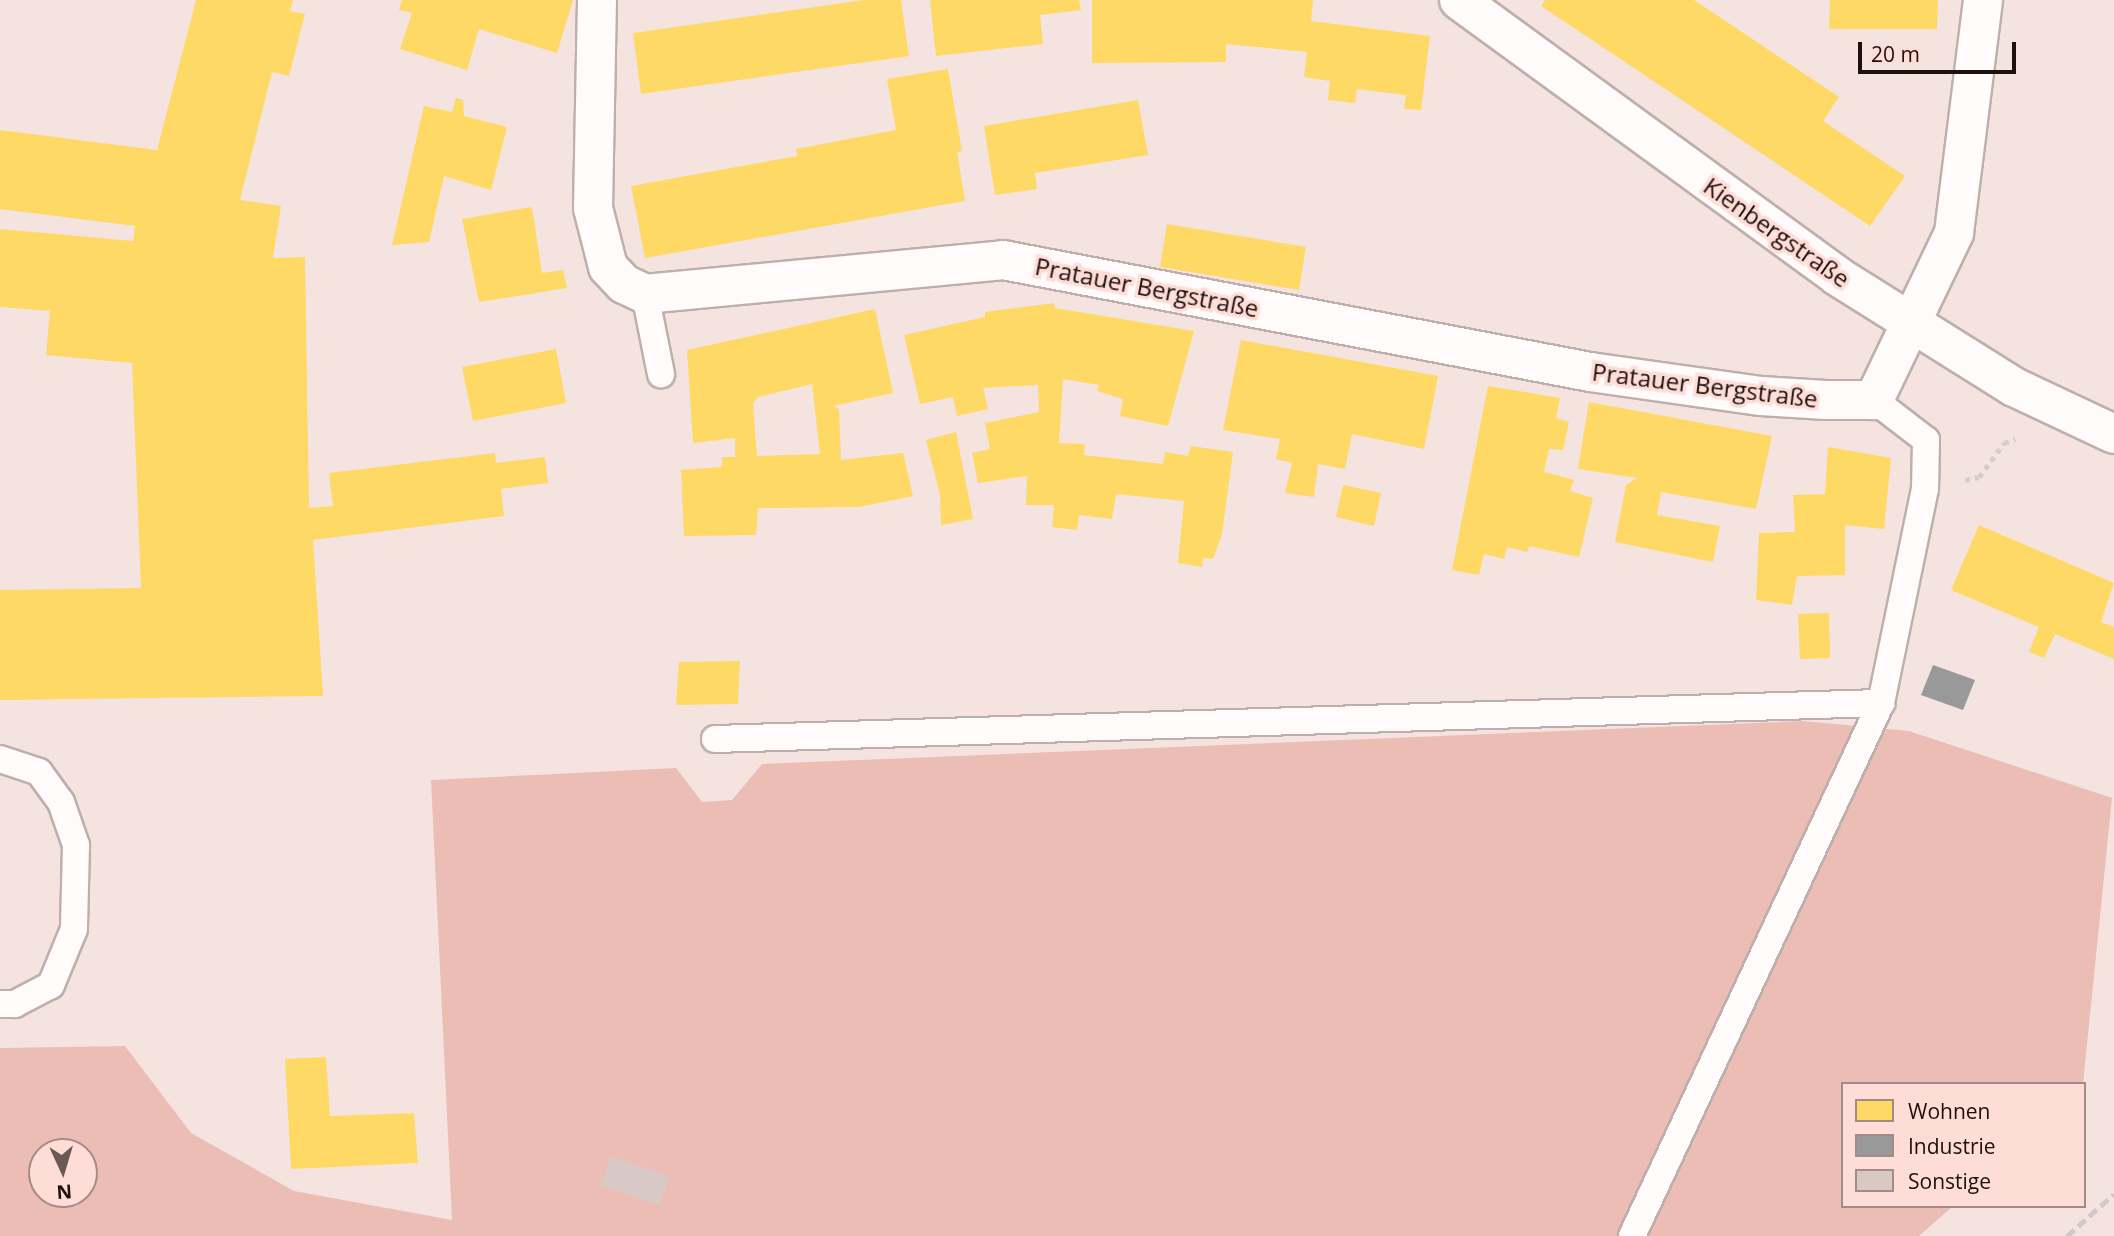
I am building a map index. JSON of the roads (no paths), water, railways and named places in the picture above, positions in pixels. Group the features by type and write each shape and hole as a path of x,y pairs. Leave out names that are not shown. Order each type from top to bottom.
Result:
{"street":[{"path":"597,0 593,208 608,267 624,284 646,294"},
{"name":"Kienbergstraße","path":"1459,0 1787,242 2014,387 2114,435"},
{"path":"1874,400 1913,324 1954,233 1983,0"},
{"name":"Pratauer Bergstraße","path":"646,294 1003,260 1590,372 1761,396 1874,400"}],"lane":[{"path":"646,294 661,374"},
{"path":"1632,1236 1881,703 1925,489 1926,440 1874,400"},
{"path":"715,739 1881,703"},
{"path":"0,759 39,772 61,802 76,845 74,929 51,985 15,1004 0,1004"}],"railway":[{"path":"2067,1236 2114,1194"}]}
